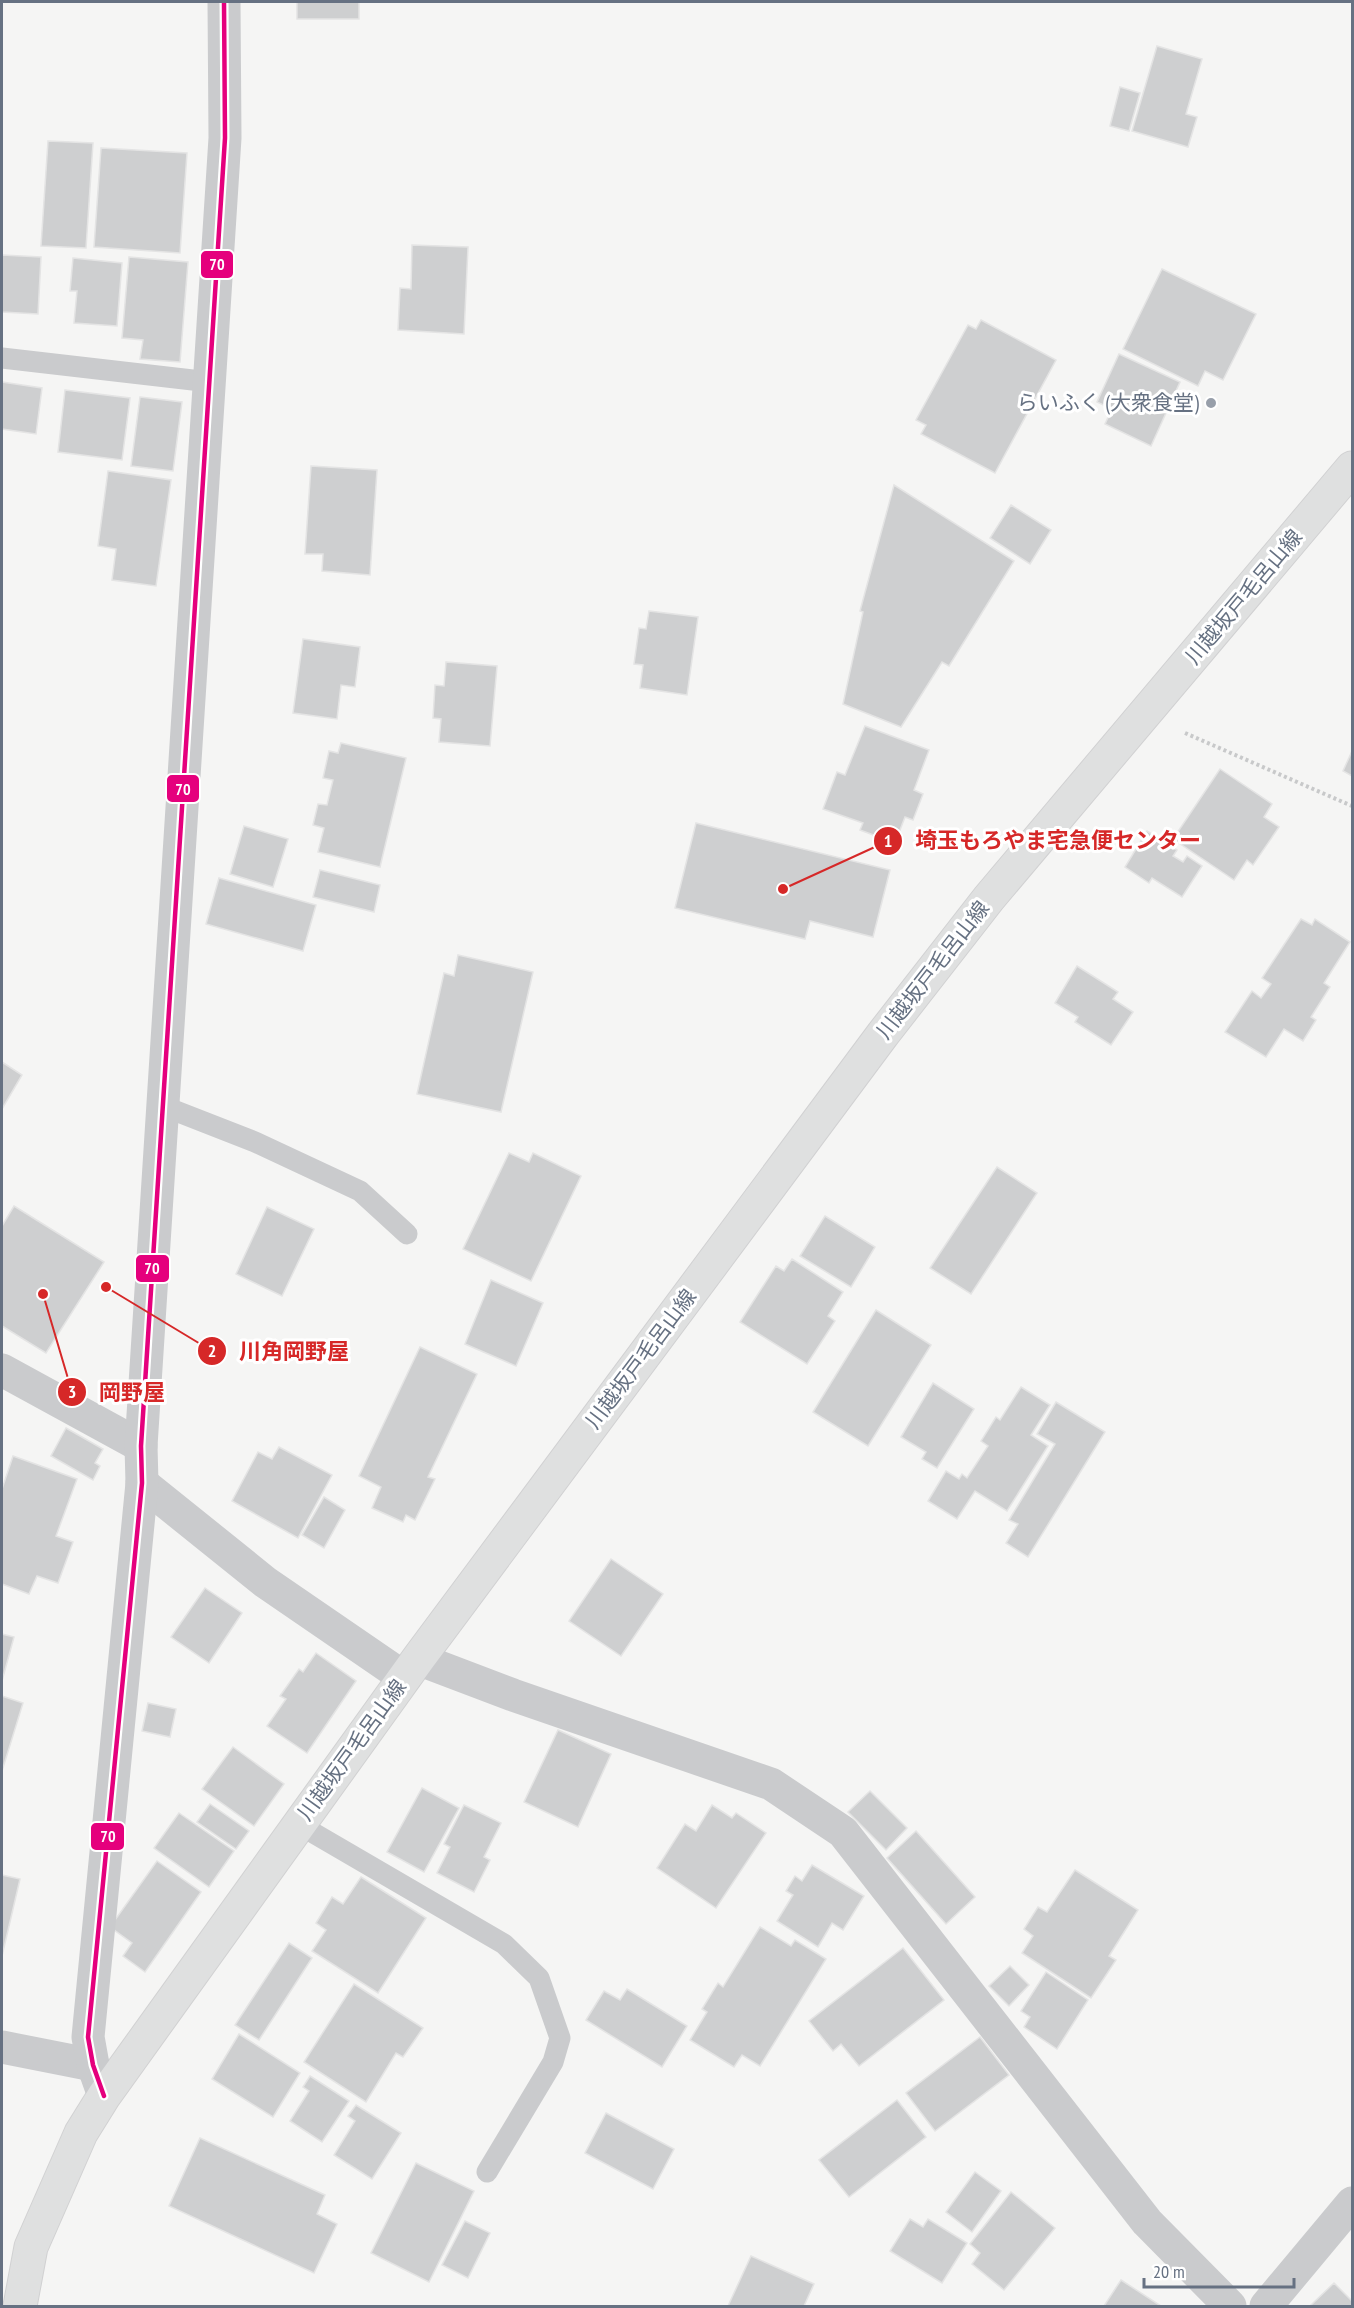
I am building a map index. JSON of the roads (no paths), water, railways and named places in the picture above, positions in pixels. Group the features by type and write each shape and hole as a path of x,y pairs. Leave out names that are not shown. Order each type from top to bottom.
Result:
{"main road":[{"name":"川越坂戸毛呂山線","path":"20,2307 31,2247 81,2133 104,2096 298,1824 883,1034 989,898 1353,468"}],"street":[{"path":"104,2096 93,2065 88,2037 142,1483 141,1446 225,138 224,2"},
{"path":"2,1370 141,1446"},
{"path":"142,1483 265,1582 412,1668 513,1695 771,1784 843,1832 1147,2222 1230,2307"},
{"path":"2,2047 93,2065"},
{"path":"1266,2307 1353,2203"}],"lane":[{"path":"2,357 210,382"},
{"path":"163,1106 255,1142 360,1191 407,1234"},
{"path":"298,1824 504,1944 539,1978 560,2038 553,2062 487,2172"}],"place":[{"name":"らいふく (大衆食堂)","path":"1211,403"},
{"name":"埼玉もろやま宅急便センター","path":"783,889"},
{"name":"川角岡野屋","path":"106,1287"},
{"name":"岡野屋","path":"43,1294"}]}
